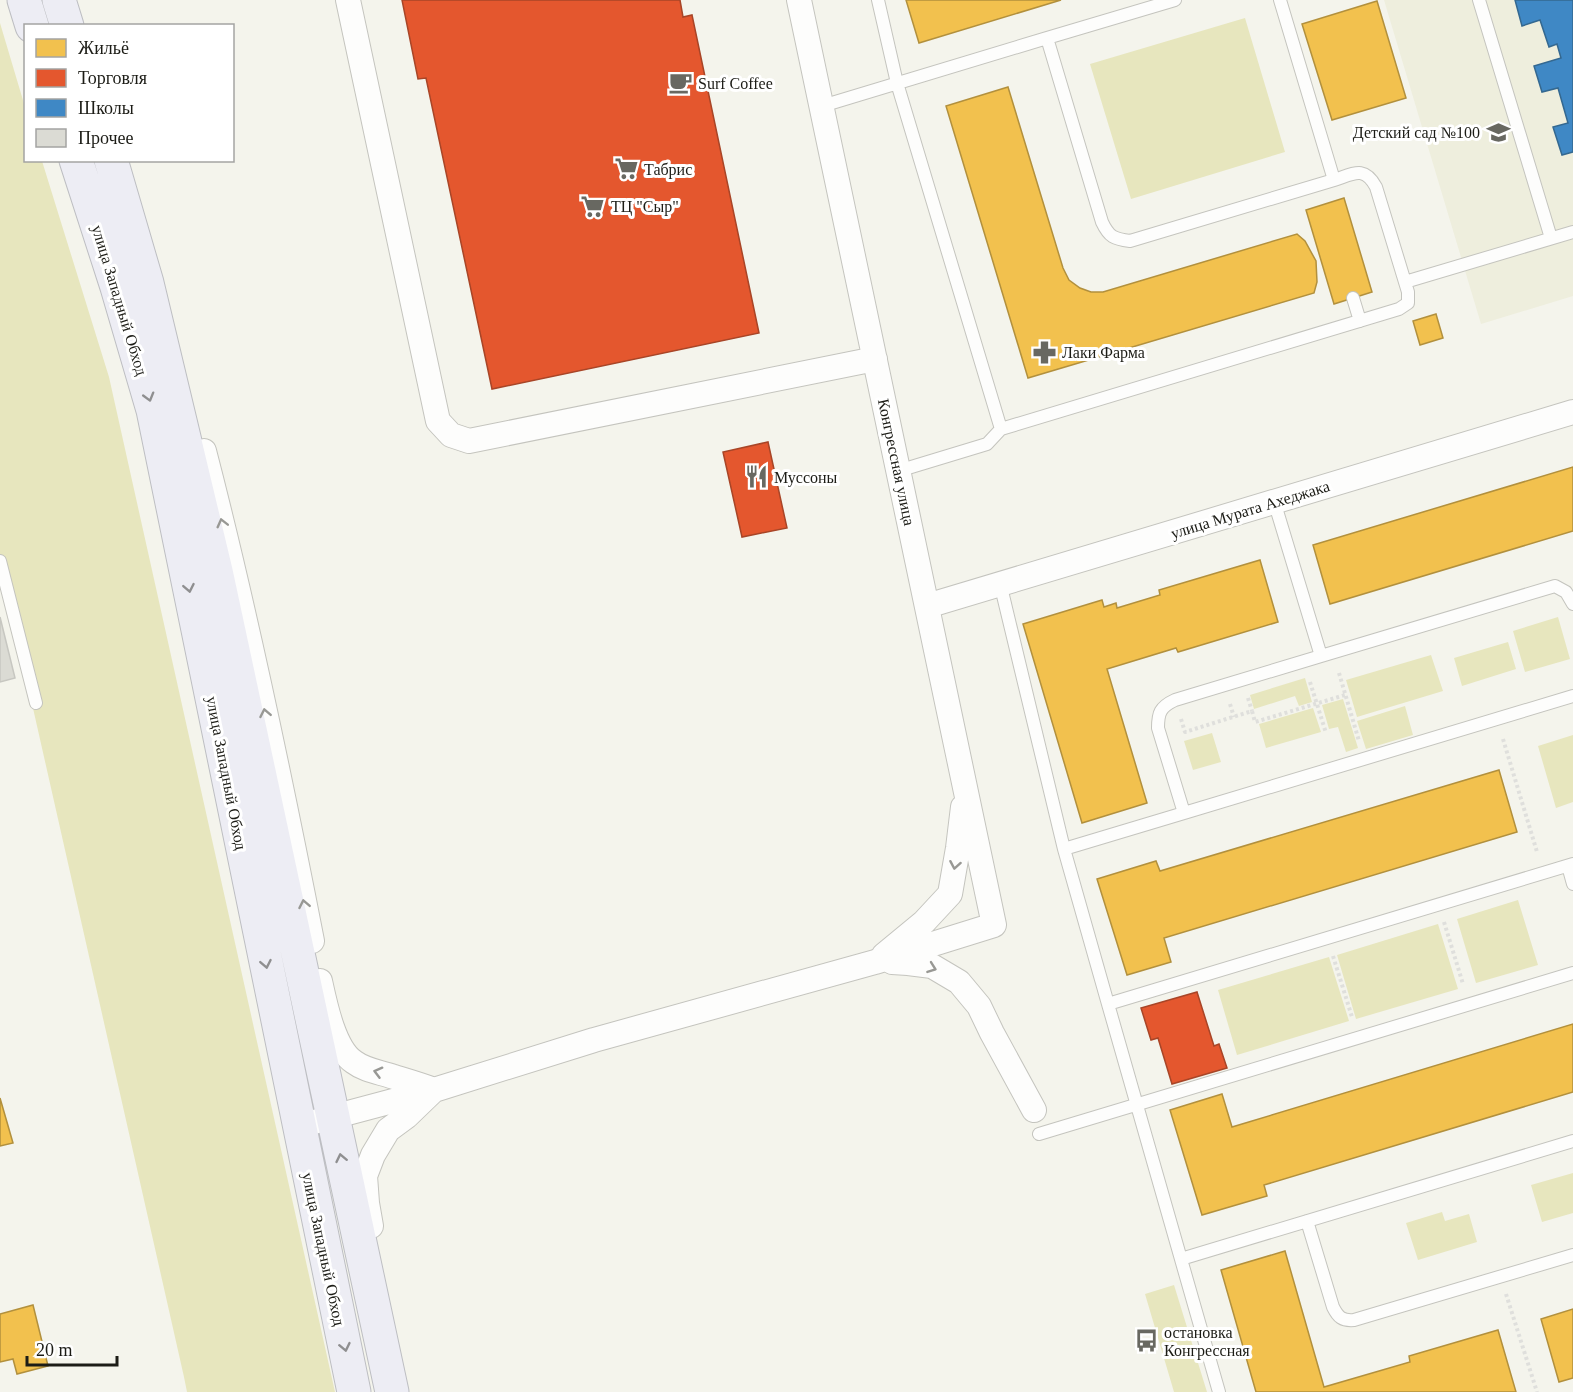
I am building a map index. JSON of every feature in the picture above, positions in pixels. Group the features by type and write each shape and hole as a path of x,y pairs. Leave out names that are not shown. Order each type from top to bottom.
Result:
{"highway":[{"path":"24,0 31,24"},
{"path":"59,0 66,24"},
{"name":"улица Западный Обход","path":"77,162 153,410 354,1392"},
{"name":"улица Западный Обход","path":"113,162 147,283 216,571 392,1392"}],"street":[{"path":"348,0 438,421 451,435 469,441 875,359"},
{"name":"Конгрессная улица","path":"799,0 994,925 875,962"},
{"path":"113,162 166,311 223,526 263,702 327,1010 339,1044 352,1062 370,1071 434,1090"},
{"name":"улица Мурата Ахеджака","path":"927,606 1573,412"},
{"path":"875,962 924,922 950,894 965,786"},
{"path":"299,1126 434,1090 594,1040 875,962 932,966 959,982 979,1006 1034,1110"},
{"path":"408,1392 369,1213 366,1176 373,1155 388,1130 407,1116 434,1090"}],"lane":[{"path":"878,0 897,83 1001,429"},
{"path":"822,106 1174,0"},
{"path":"1280,0 1334,180"},
{"path":"1479,0 1551,238"},
{"path":"898,471 987,444 1001,429 1399,309 1408,303 1408,292 1376,187 1371,178 1363,172 1130,241 1118,240 1107,233 1047,38"},
{"path":"1405,282 1573,232"},
{"path":"1353,298 1360,321"},
{"path":"1274,501 1327,654"},
{"path":"0,561 36,703"},
{"path":"1000,584 1064,849 1219,1392"},
{"path":"1184,813 1158,728 1158,714 1166,704 1555,586 1566,592 1573,604"},
{"path":"1064,849 1573,696"},
{"path":"1108,1004 1570,865 1573,884"},
{"path":"1039,1134 1573,973"},
{"path":"1181,1259 1573,1141"},
{"path":"1307,1221 1333,1307 1337,1315 1345,1321 1573,1255"}],"path":[{"path":"1327,654 1345,695 1365,759"},
{"path":"1304,661 1326,732"},
{"path":"1175,700 1185,732 1252,711 1255,722 1345,695"},
{"path":"1497,719 1543,873"},
{"path":"1439,904 1469,1005"},
{"path":"1328,938 1358,1038"},
{"path":"1500,1276 1537,1392"}],"shaded area":[{"name":"Детский сад №100","path":"1384,0 1573,0 1573,296 1481,324"}],"green space":[{"path":"1245,18 1285,152 1131,199 1090,64"},
{"path":"0,23 24,104 24,162 42,162 109,377 335,1392 187,1392 0,562"},
{"path":"1558,617 1570,659 1525,672 1513,631"},
{"path":"1508,642 1516,669 1462,686 1454,658"},
{"path":"1431,655 1443,691 1357,717 1346,680"},
{"path":"1305,678 1312,702 1299,706 1295,696 1254,709 1250,695"},
{"path":"1343,699 1358,748 1346,752 1338,727 1329,729 1322,705"},
{"path":"1405,706 1413,735 1366,749 1357,721"},
{"path":"1313,708 1321,732 1266,748 1259,724"},
{"path":"1212,733 1221,762 1193,770 1184,741"},
{"path":"1573,735 1573,802 1556,808 1538,746"},
{"path":"1518,900 1538,965 1476,983 1457,919"},
{"path":"1438,924 1458,989 1356,1019 1337,955"},
{"path":"1329,957 1349,1021 1237,1055 1218,990"},
{"path":"1573,1173 1573,1213 1542,1222 1531,1185"},
{"path":"1442,1212 1445,1221 1469,1214 1477,1242 1418,1260 1406,1223"},
{"path":"1174,1285 1207,1392 1174,1392 1145,1294"}],"building: Жильё":[{"path":"906,0 1061,0 919,43"},
{"path":"1377,1 1406,98 1332,120 1302,24"},
{"path":"1008,87 1063,268 1069,280 1080,288 1091,292 1103,292 1297,234 1305,241 1316,261 1317,282 1314,293 1028,378 946,106"},
{"path":"1344,198 1372,292 1334,304 1306,210"},
{"path":"1436,314 1443,338 1420,345 1413,321"},
{"path":"1573,467 1573,531 1330,604 1313,545"},
{"path":"1260,560 1278,622 1178,652 1176,648 1107,669 1147,803 1082,823 1023,624 1102,600 1104,607 1116,603 1117,608 1160,595 1159,590"},
{"path":"1499,770 1517,832 1164,938 1171,962 1127,975 1097,879 1156,861 1160,871"},
{"path":"1573,1024 1573,1092 1264,1185 1267,1196 1202,1215 1170,1110 1222,1094 1232,1127"},
{"path":"0,1098 13,1143 0,1146"},
{"path":"1285,1251 1324,1387 1410,1362 1409,1356 1498,1330 1516,1392 1256,1392 1221,1270"},
{"path":"33,1305 48,1366 17,1374 13,1359 0,1362 0,1314"},
{"path":"1573,1309 1573,1378 1559,1382 1541,1319"}],"building: Торговля":[{"name":"ТЦ \"Сыр\"","path":"402,0 680,0 683,17 692,15 759,333 492,389 426,78 418,79"},
{"path":"768,442 787,528 742,537 723,452"},
{"path":"1197,992 1214,1046 1219,1044 1227,1068 1172,1084 1158,1038 1151,1040 1141,1008"}],"building: Школы":[{"path":"1515,0 1573,0 1573,152 1562,155 1553,127 1568,123 1558,88 1542,92 1534,66 1561,58 1557,44 1549,47 1540,20 1522,26"}],"building: Прочее":[{"path":"0,617 15,678 0,682"}],"place":[{"name":"Surf Coffee","path":"680,83"},
{"name":"Детский сад №100","path":"1498,132"},
{"name":"Табрис","path":"626,169"},
{"name":"ТЦ \"Сыр\"","path":"593,206"},
{"name":"Лаки Фарма","path":"1044,352"},
{"name":"Муссоны","path":"756,477"},
{"name":"остановка Конгрессная","path":"1146,1341"}]}
